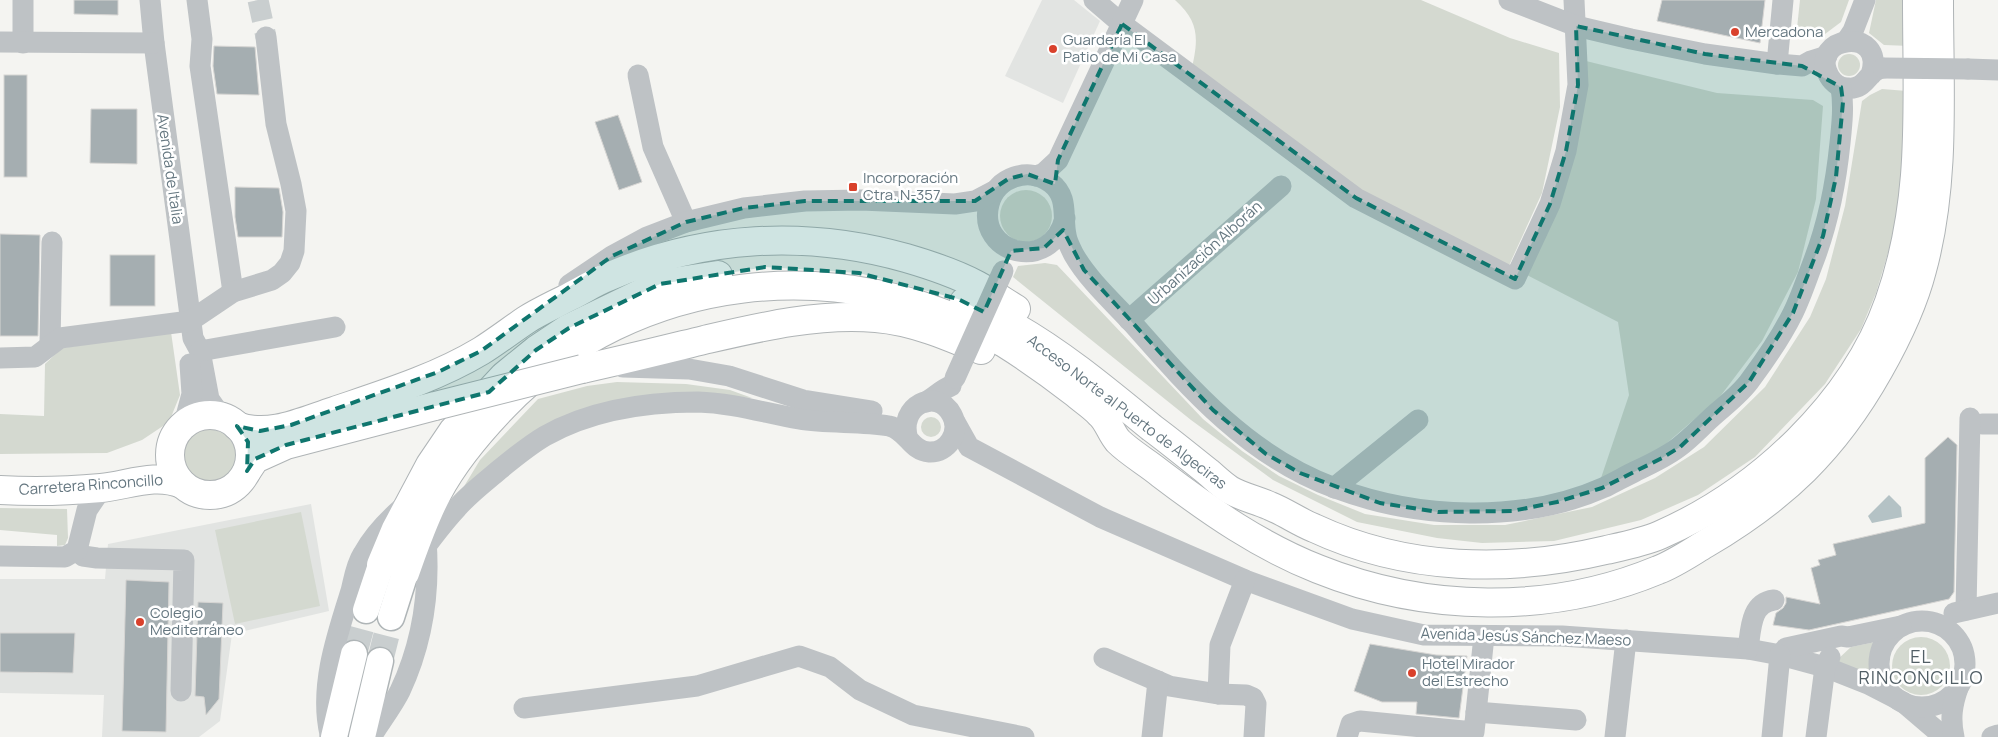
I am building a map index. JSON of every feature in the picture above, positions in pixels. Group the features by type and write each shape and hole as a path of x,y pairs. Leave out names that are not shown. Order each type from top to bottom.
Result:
{"highway":[{"name":"Acceso Norte al Puerto de Algeciras","path":"420,522 430,465 453,431 504,376 536,350 569,328 660,284 765,268 859,273 958,299 1016,327 1069,363 1232,491 1272,506 1314,529 1363,547 1410,558 1456,564 1506,566 1585,555 1658,536 1697,516 1763,470 1799,439 1826,411 1850,378 1888,306 1908,238 1916,180 1918,142 1917,0"},
{"name":"Acceso Norte al Puerto de Algeciras","path":"393,569 439,489 480,432 524,386 582,343 666,304 717,292 768,286 813,286 858,290 909,302 954,317 1004,344 1057,379 1103,416 1118,440 1196,501 1246,535 1283,555 1325,572 1382,590 1444,601 1473,603 1529,601 1603,588 1660,570 1742,522 1782,492 1813,462 1866,392 1908,314 1923,270 1934,204 1939,133 1939,0"},
{"path":"170,449 173,439 184,424 202,416 229,421 249,430 260,431 291,425 384,394 438,372 481,351 528,319 607,277 661,258 718,244 797,240 880,251 930,265 976,284 1074,346 1208,452 1248,480 1272,506"},
{"name":"Carretera Rinconcillo","path":"0,490 50,491 102,488 149,479 164,479 182,484 198,494 218,494 235,486 255,460 286,445 582,369 757,327 805,320 854,317 877,318 899,322 949,336 982,350 1013,367 1096,430 1118,440"},
{"path":"229,421 248,442 250,452 247,471"},
{"name":"Carretera Rinconcillo","path":"0,471 50,473 120,467 153,459 170,449 172,468 182,484"}],"main road":[{"path":"366,610 393,569"},
{"path":"391,617 393,569"},
{"path":"332,737 354,654"},
{"path":"362,737 380,661"}],"street":[{"path":"23,0 23,43"},
{"name":"Avenida de Italia","path":"150,0 154,43 195,337 209,399 229,421"},
{"path":"196,0 202,39 200,66 233,292"},
{"path":"1094,0 1122,24 1356,198 1515,279 1550,204 1566,151 1578,85 1574,0"},
{"path":"1133,0 1058,160 1058,192 1065,209 1066,236 1072,252 1084,270 1200,396 1237,432 1266,454 1300,473 1334,488 1380,503 1429,511 1477,513 1512,511 1557,502 1602,488 1680,447 1749,382 1793,313 1823,236 1836,177 1843,102 1826,65 1827,56 1834,46 1847,40 1854,31 1865,0"},
{"path":"1509,0 1576,26 1631,40 1705,54 1802,66 1827,56"},
{"path":"1777,64 1783,0"},
{"path":"195,337 233,292 272,280 282,273 290,263 294,251 296,211 276,124 266,37"},
{"path":"1847,40 1855,41 1867,48 1877,68"},
{"path":"0,42 154,43"},
{"path":"1802,66 1808,71 1835,83 1855,88 1862,85 1877,68 1998,70"},
{"path":"638,75 653,147 686,222"},
{"path":"1036,176 1044,173 1058,160"},
{"path":"528,319 538,306 612,256 647,237 686,222 744,208 777,203 861,200 955,204 975,202 1017,175 1036,176 1048,181 1058,192"},
{"name":"Urbanización Alborán","path":"1129,320 1281,186"},
{"path":"994,191 988,208 990,227 1000,243 1012,250 1026,252 1044,248 1058,236 1065,218"},
{"path":"50,343 52,242"},
{"path":"942,449 953,438 954,419 950,399 953,382 1012,250"},
{"path":"0,358 31,358 38,355 50,343 60,338 195,337 335,327"},
{"name":"Avenida de Italia","path":"184,424 192,394 188,354 195,337"},
{"path":"582,369 633,366 689,369 729,376 804,400 849,409 907,416"},
{"path":"908,439 905,423 912,409 936,397 953,382"},
{"path":"332,737 328,724 328,676 341,622 362,555 386,522 420,522 458,507 522,451 545,436 596,415 634,405 699,402 728,405 800,419 889,426 903,433 914,446 926,452 942,449 963,450 969,447 954,419 941,404 926,402"},
{"path":"1334,488 1418,420"},
{"path":"1966,610 1983,422"},
{"name":"Avenida Jesús Sánchez Maeso","path":"969,447 1100,517 1245,580 1352,619 1424,634 1562,636 1748,649 1825,667 1868,684 1903,702"},
{"path":"0,556 65,557 77,550 87,510 102,488"},
{"path":"371,737 399,693 409,669 420,633 427,587 420,522"},
{"path":"77,550 83,556 97,558 184,560 181,691"},
{"path":"1218,694 1220,645 1245,580"},
{"path":"1748,649 1754,613 1762,604 1774,600"},
{"path":"1772,737 1780,655 1786,648 1841,636 1848,638 1902,626 1911,622 1932,622 1966,610 1998,603"},
{"path":"1932,622 1950,631 1962,648 1964,668 1952,706 1954,737"},
{"path":"1902,626 1887,640 1880,659 1880,670 1885,684 1894,696 1944,737"},
{"path":"1347,737 1348,729 1355,722 1474,732 1484,636"},
{"path":"1816,737 1825,667 1832,653 1838,647 1845,644 1848,638"},
{"path":"1615,737 1626,640"},
{"path":"524,708 697,686 799,656 830,667 860,690 913,715 1024,737"},
{"path":"1104,658 1180,689 1218,694 1246,695 1255,700 1254,737"},
{"path":"1152,737 1158,681"},
{"path":"1903,702 1912,706 1933,705 1951,696 1958,688"},
{"path":"1476,712 1576,720"},
{"path":"1992,737 1998,735"}],"highlighted area":[{"path":"1122,24 1356,198 1515,279 1550,204 1566,151 1578,85 1576,26 1705,54 1802,66 1841,87 1843,102 1836,177 1823,236 1793,313 1749,382 1680,447 1602,488 1557,502 1512,511 1438,512 1380,503 1300,473 1266,454 1213,410 1084,270 1063,230 1044,248 1011,251 984,312 958,299 859,273 765,267 660,284 569,328 536,350 489,392 286,445 255,459 247,471 248,442 237,426 260,431 291,425 438,372 481,351 612,256 686,222 744,208 805,201 975,201 1008,179 1027,174 1055,184 1058,160"}],"shaded area":[{"name":"Guardería El Patio de Mi Casa","path":"1042,0 1074,0 1100,21 1063,103 1005,76"},
{"path":"1175,0 1421,0 1510,38 1559,53 1560,107 1542,193 1507,270 1362,197 1191,72 1196,42 1195,33 1189,17"},
{"path":"1800,0 1849,0 1841,22 1816,39 1804,37 1797,28"},
{"path":"1876,0 1910,0 1910,46 1884,45 1869,33"},
{"path":"1849,54 1857,57 1860,65 1857,73 1849,76 1841,73 1838,65 1841,57"},
{"path":"1586,61 1717,93 1813,100 1823,106 1816,199 1798,272 1762,341 1719,398 1660,449 1601,478 1629,395 1618,322 1525,274"},
{"path":"1882,89 1907,91 1900,193 1893,236 1876,293 1861,329 1825,384 1755,457 1698,495 1641,520 1554,541 1482,543 1437,538 1357,522 1273,480 1191,420 1013,277 1018,266 1045,263 1057,265 1203,419 1242,451 1279,476 1318,495 1365,514 1434,525 1505,525 1592,507 1655,478 1704,447 1765,387 1810,317 1826,279 1845,206 1862,101"},
{"path":"1021,190 1031,190 1040,194 1048,202 1052,216 1048,230 1040,238 1031,242 1021,242 1012,238 1004,230 1000,221 1000,211 1004,202 1012,194"},
{"path":"171,332 180,395 169,422 142,440 107,453 0,454 0,414 44,416 45,364 62,348"},
{"path":"617,382 686,384 730,390 752,398 686,394 623,399 457,498 480,460 538,399 587,386"},
{"path":"931,417 938,420 941,427 938,434 931,437 924,434 921,427 924,420"},
{"path":"202,429 214,429 224,433 232,441 236,457 232,473 224,481 214,485 202,485 192,481 184,473 180,463 180,451 184,441 192,433"},
{"path":"1889,495 1901,507 1902,517 1872,523 1868,516"},
{"name":"Colegio Mediterráneo","path":"311,504 329,611 232,634 220,721 199,737 102,737 104,695 0,693 0,579 105,579 108,544"},
{"path":"0,508 67,509 68,538 65,545 57,546 57,535 0,530"},
{"path":"301,512 320,606 235,624 215,530"},
{"path":"1915,637 1927,637 1942,645 1950,660 1950,672 1942,687 1927,695 1915,695 1900,687 1892,672 1892,660 1900,645"},
{"path":"1875,642 1870,660 1872,678 1839,665 1837,660 1851,647"}],"building":[{"path":"74,0 118,0 118,15 74,14"},
{"name":"Mercadona","path":"1662,0 1765,0 1760,43 1657,21"},
{"path":"214,46 255,47 259,95 217,94 213,66"},
{"path":"4,75 27,75 27,177 4,177"},
{"path":"91,109 137,109 137,164 90,163"},
{"path":"618,115 642,182 619,190 595,122"},
{"path":"235,187 279,188 283,212 282,237 238,237 235,217"},
{"path":"0,234 40,235 38,336 0,336"},
{"path":"110,255 155,255 155,306 110,306"},
{"path":"1948,437 1957,445 1954,592 1949,599 1809,630 1773,625 1776,613 1786,603 1786,597 1820,604 1811,568 1820,565 1818,560 1836,555 1833,544 1925,523 1925,458"},
{"path":"126,580 169,582 166,732 122,731"},
{"path":"198,602 223,603 219,699 206,715 204,697 195,696"},
{"path":"0,633 75,633 73,673 0,672"},
{"name":"Hotel Mirador del Estrecho","path":"1370,644 1436,655 1467,656 1459,718 1416,714 1417,702 1382,702 1354,691"}],"tunnel":[{"path":"258,0 266,37"},
{"path":"354,654 366,610"},
{"path":"380,661 391,617"}],"place":[{"name":"Mercadona","path":"1735,32"},
{"name":"Guardería El Patio de Mi Casa","path":"1053,49"},
{"name":"Incorporación Ctra. N-357","path":"853,187"},
{"name":"Colegio Mediterráneo","path":"140,622"},
{"name":"Hotel Mirador del Estrecho","path":"1412,673"}],"district":[{"name":"EL RINCONCILLO","path":"1921,668"}]}
